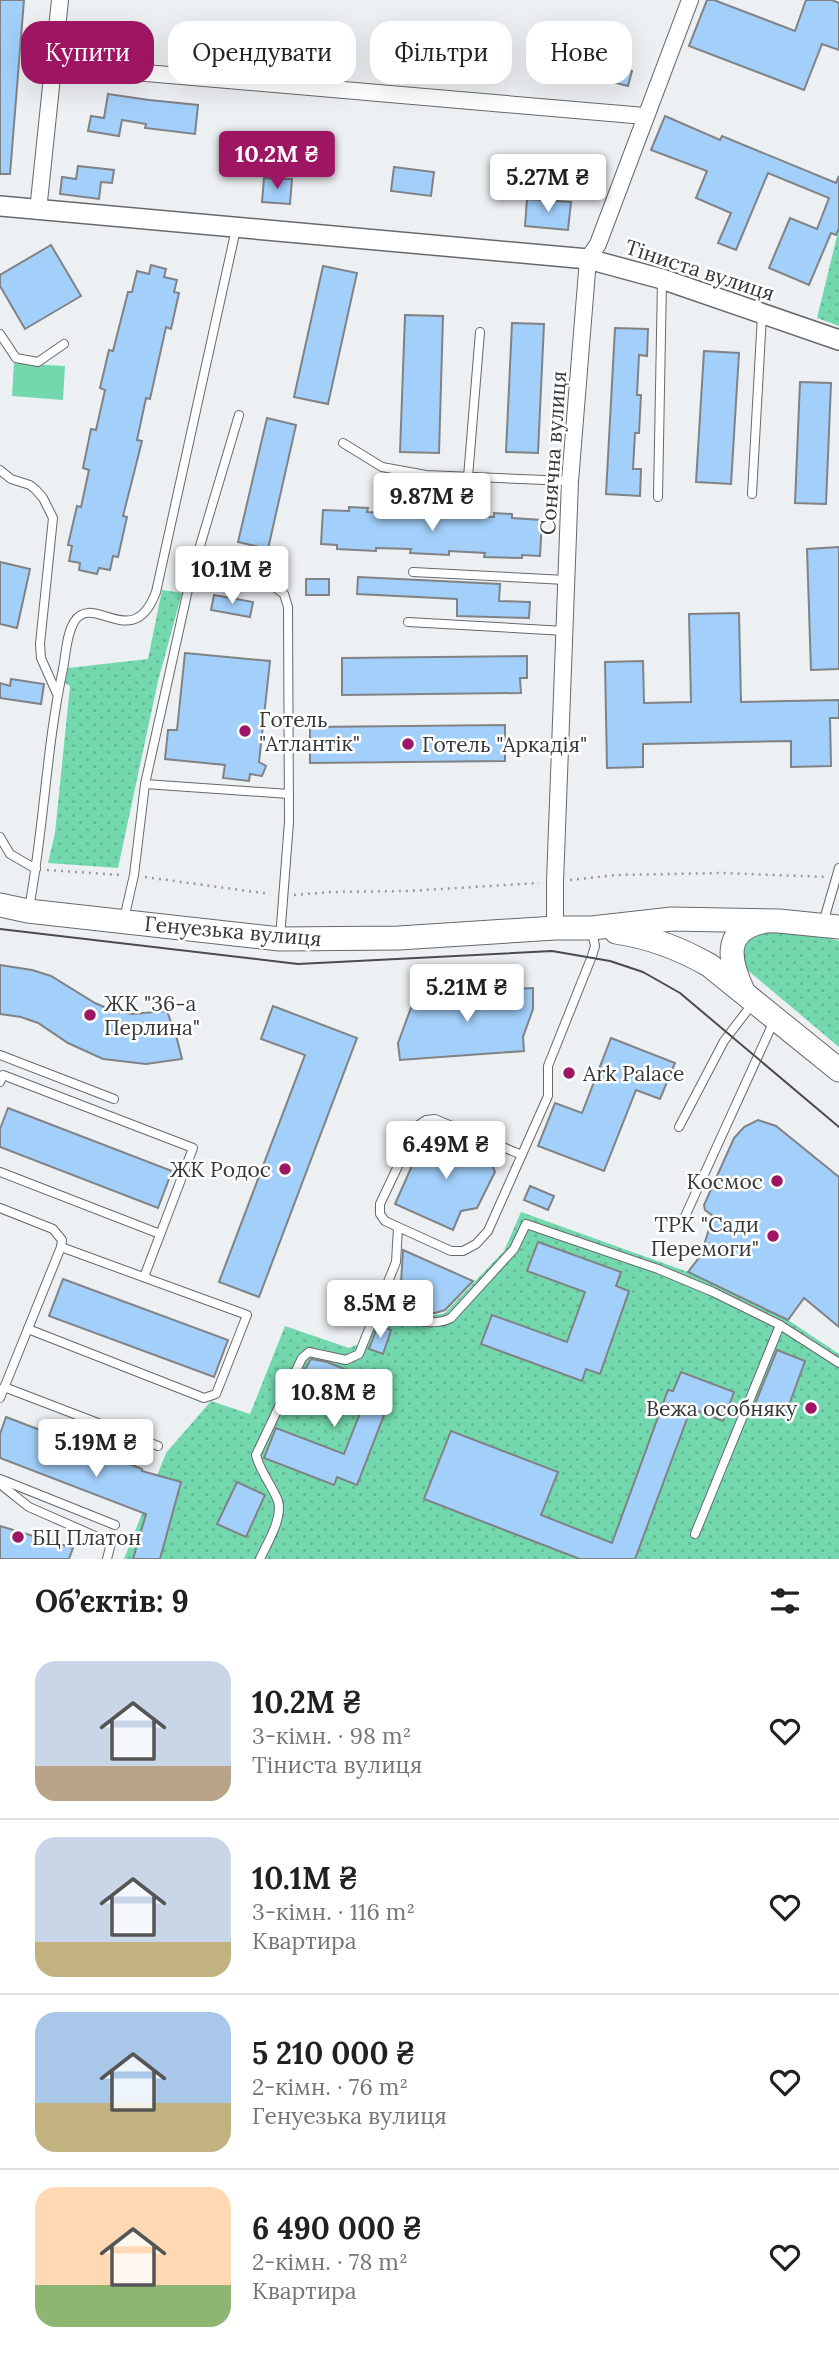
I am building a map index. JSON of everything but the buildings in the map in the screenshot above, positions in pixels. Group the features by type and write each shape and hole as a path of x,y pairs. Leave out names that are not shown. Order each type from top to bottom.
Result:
{"main road":[{"name":"Генуезька вулиця","path":"0,905 28,911 280,939 399,938 592,928 672,919 779,921 830,926"},
{"path":"749,996 732,959 736,938 746,928 755,924 779,921"},
{"name":"Генуезька вулиця","path":"592,928 656,940 709,965 839,1070"}],"street":[{"path":"58,21 61,0"},
{"name":"Сонячна вулиця","path":"555,928 570,481 588,259 598,244 690,0"},
{"path":"154,74 645,116"},
{"path":"38,211 51,84"},
{"name":"Тіниста вулиця","path":"0,206 588,259 662,279 839,340"}],"lane":[{"path":"28,911 36,869 57,694 69,635 76,619 83,614 91,613 127,621 144,615 151,606 236,229"},
{"path":"658,497 662,279"},
{"path":"752,494 762,315"},
{"path":"468,477 480,332"},
{"path":"0,334 16,358 38,362 64,344"},
{"path":"123,921 134,876 145,785 191,576 239,415"},
{"path":"343,443 382,467 426,475 570,481"},
{"path":"0,470 11,479 30,485 36,490 53,518 40,644 41,658 57,694"},
{"path":"413,572 566,580"},
{"path":"191,576 273,586 284,594 288,607 289,822 280,939"},
{"path":"408,622 565,631"},
{"path":"145,785 289,794"},
{"path":"0,837 10,854 36,869"},
{"path":"830,926 839,868"},
{"path":"522,1155 435,1119 426,1120 417,1126 380,1204 380,1214 384,1221 451,1251 463,1251 476,1244 488,1231 522,1155 548,1096 548,1066 596,946 592,928"},
{"path":"679,1127 749,996"},
{"path":"682,1223 776,1018"},
{"path":"0,1055 114,1099"},
{"path":"0,1082 3,1075 193,1148 144,1277"},
{"path":"0,1172 160,1234"},
{"path":"0,1209 53,1229 59,1233 61,1247 0,1398"},
{"path":"377,1310 412,1319 443,1322 451,1318 514,1249 526,1224 658,1269 713,1292 780,1325 839,1363"},
{"path":"260,1559 278,1516 278,1502 259,1468 256,1455 302,1358 309,1352 346,1360 359,1354 396,1262 398,1228"},
{"path":"28,1329 204,1398 216,1395 247,1315 61,1247"},
{"path":"695,1534 780,1325"},
{"path":"4,1387 158,1446"},
{"path":"0,1479 115,1525"},
{"path":"0,1484 29,1507 111,1543 107,1559"}],"path":[{"path":"36,869 134,876 282,896 331,891 408,891 555,882 617,875 723,873 824,876 835,881"}],"green space":[{"path":"839,228 839,326 817,318"},
{"path":"14,363 65,366 63,400 12,396"},
{"path":"162,590 182,593 158,681 118,868 48,863 55,833 70,686 65,683 68,668 148,659"},
{"path":"763,931 809,933 839,941 839,1047 745,968 742,943"},
{"path":"521,1212 688,1272 788,1320 839,1354 839,1559 124,1559 166,1453 211,1401 250,1414 285,1326 349,1348 359,1344 375,1304 419,1315 445,1313 504,1251"}],"tram line":[{"path":"0,929 298,964 552,951 610,961 643,972 680,993 839,1127"}],"place":[{"name":"Готель \"Атлантік\"","path":"245,731"},
{"name":"Готель \"Аркадія\"","path":"408,744"},
{"name":"ЖК \"36-а Перлина\"","path":"90,1015"},
{"name":"Ark Palace","path":"569,1073"},
{"name":"ЖК Родос","path":"285,1169"},
{"name":"Космос","path":"777,1181"},
{"name":"ТРК \"Сади Перемоги\"","path":"773,1236"},
{"name":"Вежа особняку","path":"811,1408"},
{"name":"БЦ Платон","path":"18,1537"}]}
